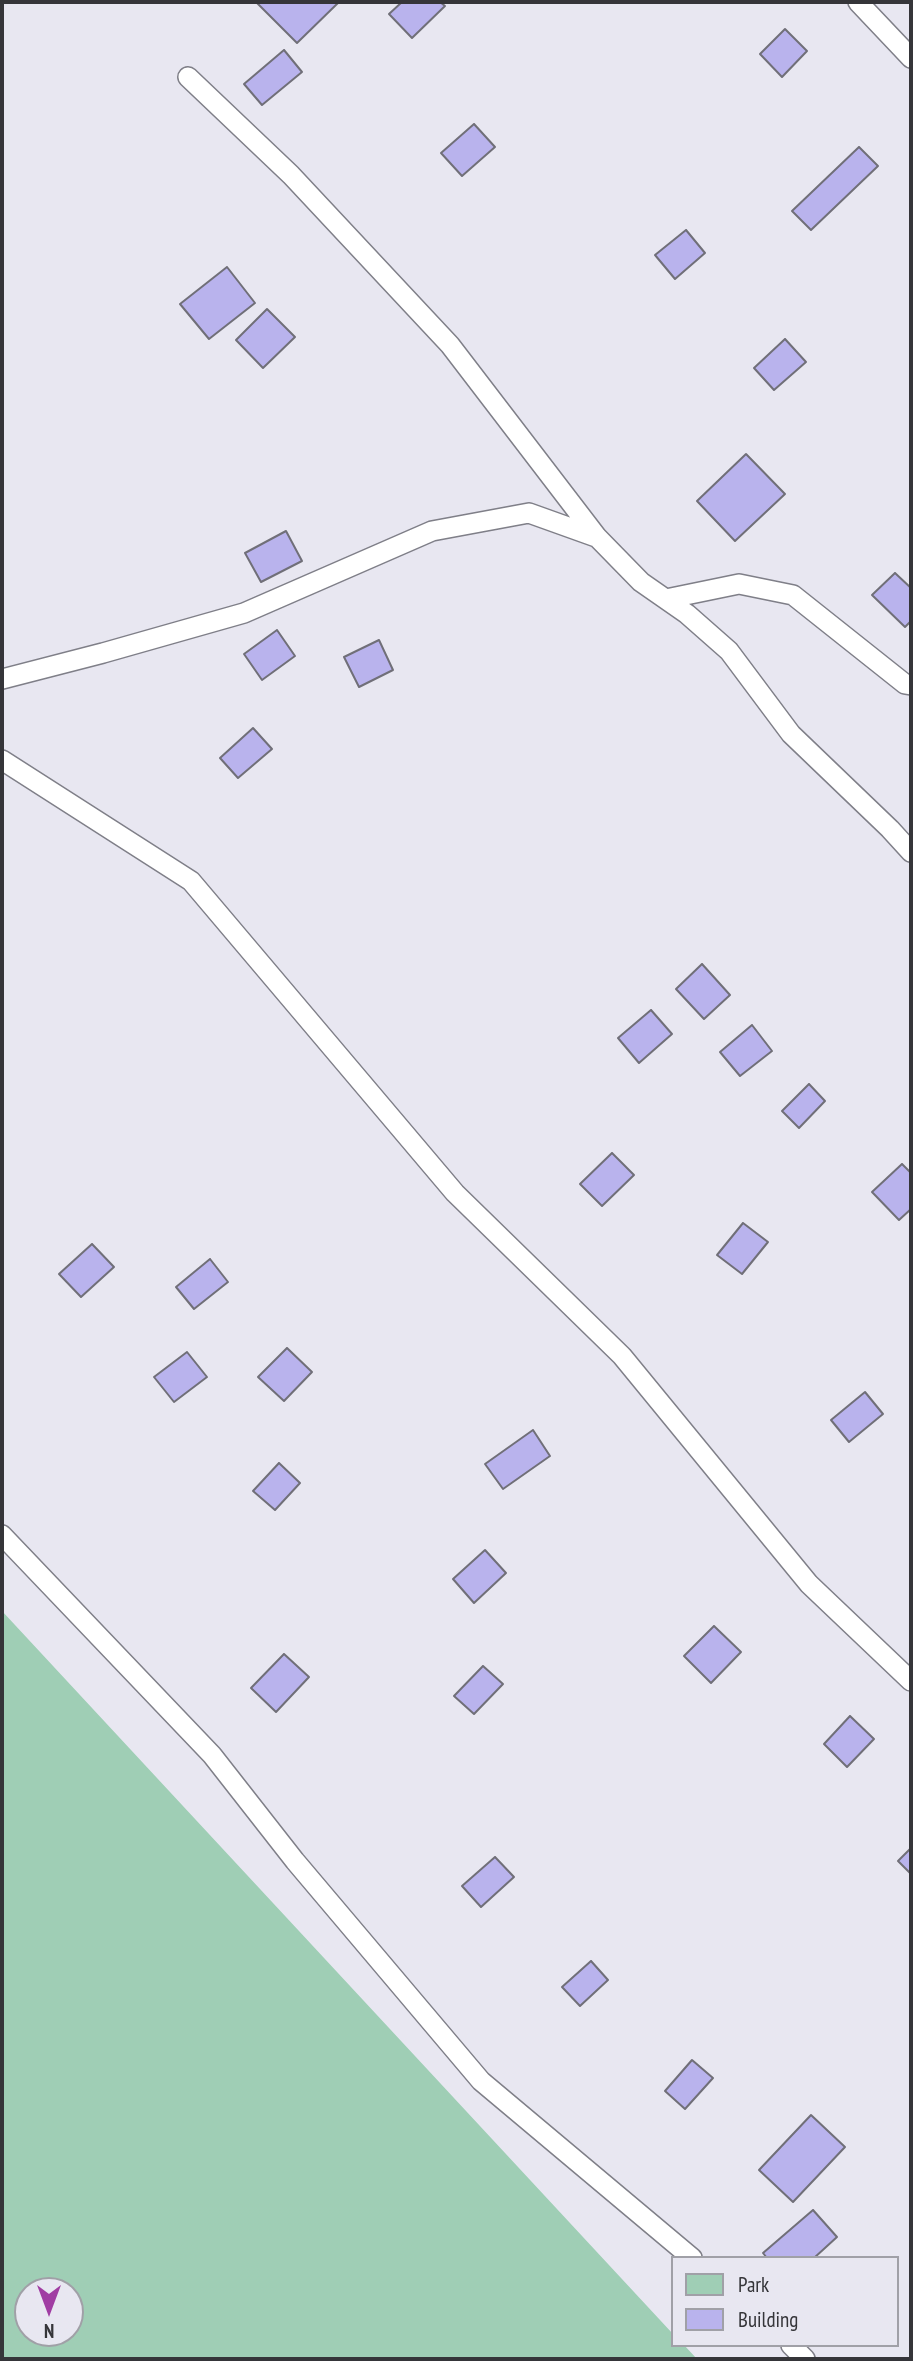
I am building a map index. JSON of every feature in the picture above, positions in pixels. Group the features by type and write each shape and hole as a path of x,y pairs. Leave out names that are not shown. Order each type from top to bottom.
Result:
{"lane":[{"path":"858,2 911,58"},
{"path":"188,77 291,176 450,345 597,537 641,582 729,650 791,734 911,852"},
{"path":"2,679 244,613 432,531 529,513 597,537"},
{"path":"666,599 740,584 793,596 905,684 911,685"},
{"path":"2,760 191,881 455,1193 622,1356 809,1584 911,1681"},
{"path":"2,1535 212,1755 295,1861 481,2081 690,2256"}],"green space":[{"path":"2,1611 671,2332 671,2347 686,2347 697,2359 2,2359"}],"building":[{"path":"256,2 339,2 297,43"},
{"path":"402,2 440,2 445,6 412,38 389,14"},
{"path":"785,29 807,51 782,77 760,54"},
{"path":"284,50 302,72 262,105 244,84"},
{"path":"474,124 495,147 462,176 441,153"},
{"path":"859,147 878,166 811,230 792,211"},
{"path":"686,230 705,253 675,279 655,255"},
{"path":"227,267 255,303 209,339 180,304"},
{"path":"267,309 295,337 263,368 236,340"},
{"path":"785,339 806,362 774,390 754,368"},
{"path":"746,454 785,494 735,541 697,501"},
{"path":"286,531 302,561 261,582 245,553"},
{"path":"895,573 911,588 911,621 905,627 872,595"},
{"path":"277,630 295,656 262,680 244,654"},
{"path":"379,640 393,670 359,687 344,657"},
{"path":"253,728 272,749 238,778 220,758"},
{"path":"702,964 730,995 704,1019 676,989"},
{"path":"651,1010 672,1034 639,1063 618,1038"},
{"path":"752,1025 772,1051 740,1076 720,1052"},
{"path":"809,1084 825,1101 799,1128 782,1111"},
{"path":"612,1153 634,1175 602,1206 580,1184"},
{"path":"902,1164 911,1173 911,1209 899,1220 872,1192"},
{"path":"743,1223 768,1242 742,1274 717,1255"},
{"path":"92,1244 114,1267 81,1297 59,1274"},
{"path":"210,1259 228,1282 194,1309 176,1287"},
{"path":"287,1348 312,1372 284,1401 258,1377"},
{"path":"187,1352 207,1377 174,1402 154,1377"},
{"path":"865,1392 883,1414 849,1442 831,1420"},
{"path":"533,1430 550,1456 503,1489 485,1464"},
{"path":"279,1463 300,1483 275,1510 253,1491"},
{"path":"485,1550 506,1573 474,1603 453,1579"},
{"path":"714,1626 741,1652 711,1683 684,1656"},
{"path":"284,1654 309,1677 276,1712 251,1688"},
{"path":"483,1666 503,1684 474,1714 454,1696"},
{"path":"850,1716 874,1739 847,1767 824,1744"},
{"path":"911,1848 911,1874 898,1861"},
{"path":"495,1857 514,1877 481,1907 462,1886"},
{"path":"591,1961 608,1980 580,2006 562,1987"},
{"path":"692,2060 713,2078 685,2109 665,2091"},
{"path":"811,2115 845,2147 793,2202 759,2170"},
{"path":"813,2210 837,2237 816,2256 765,2256 763,2253"}]}
